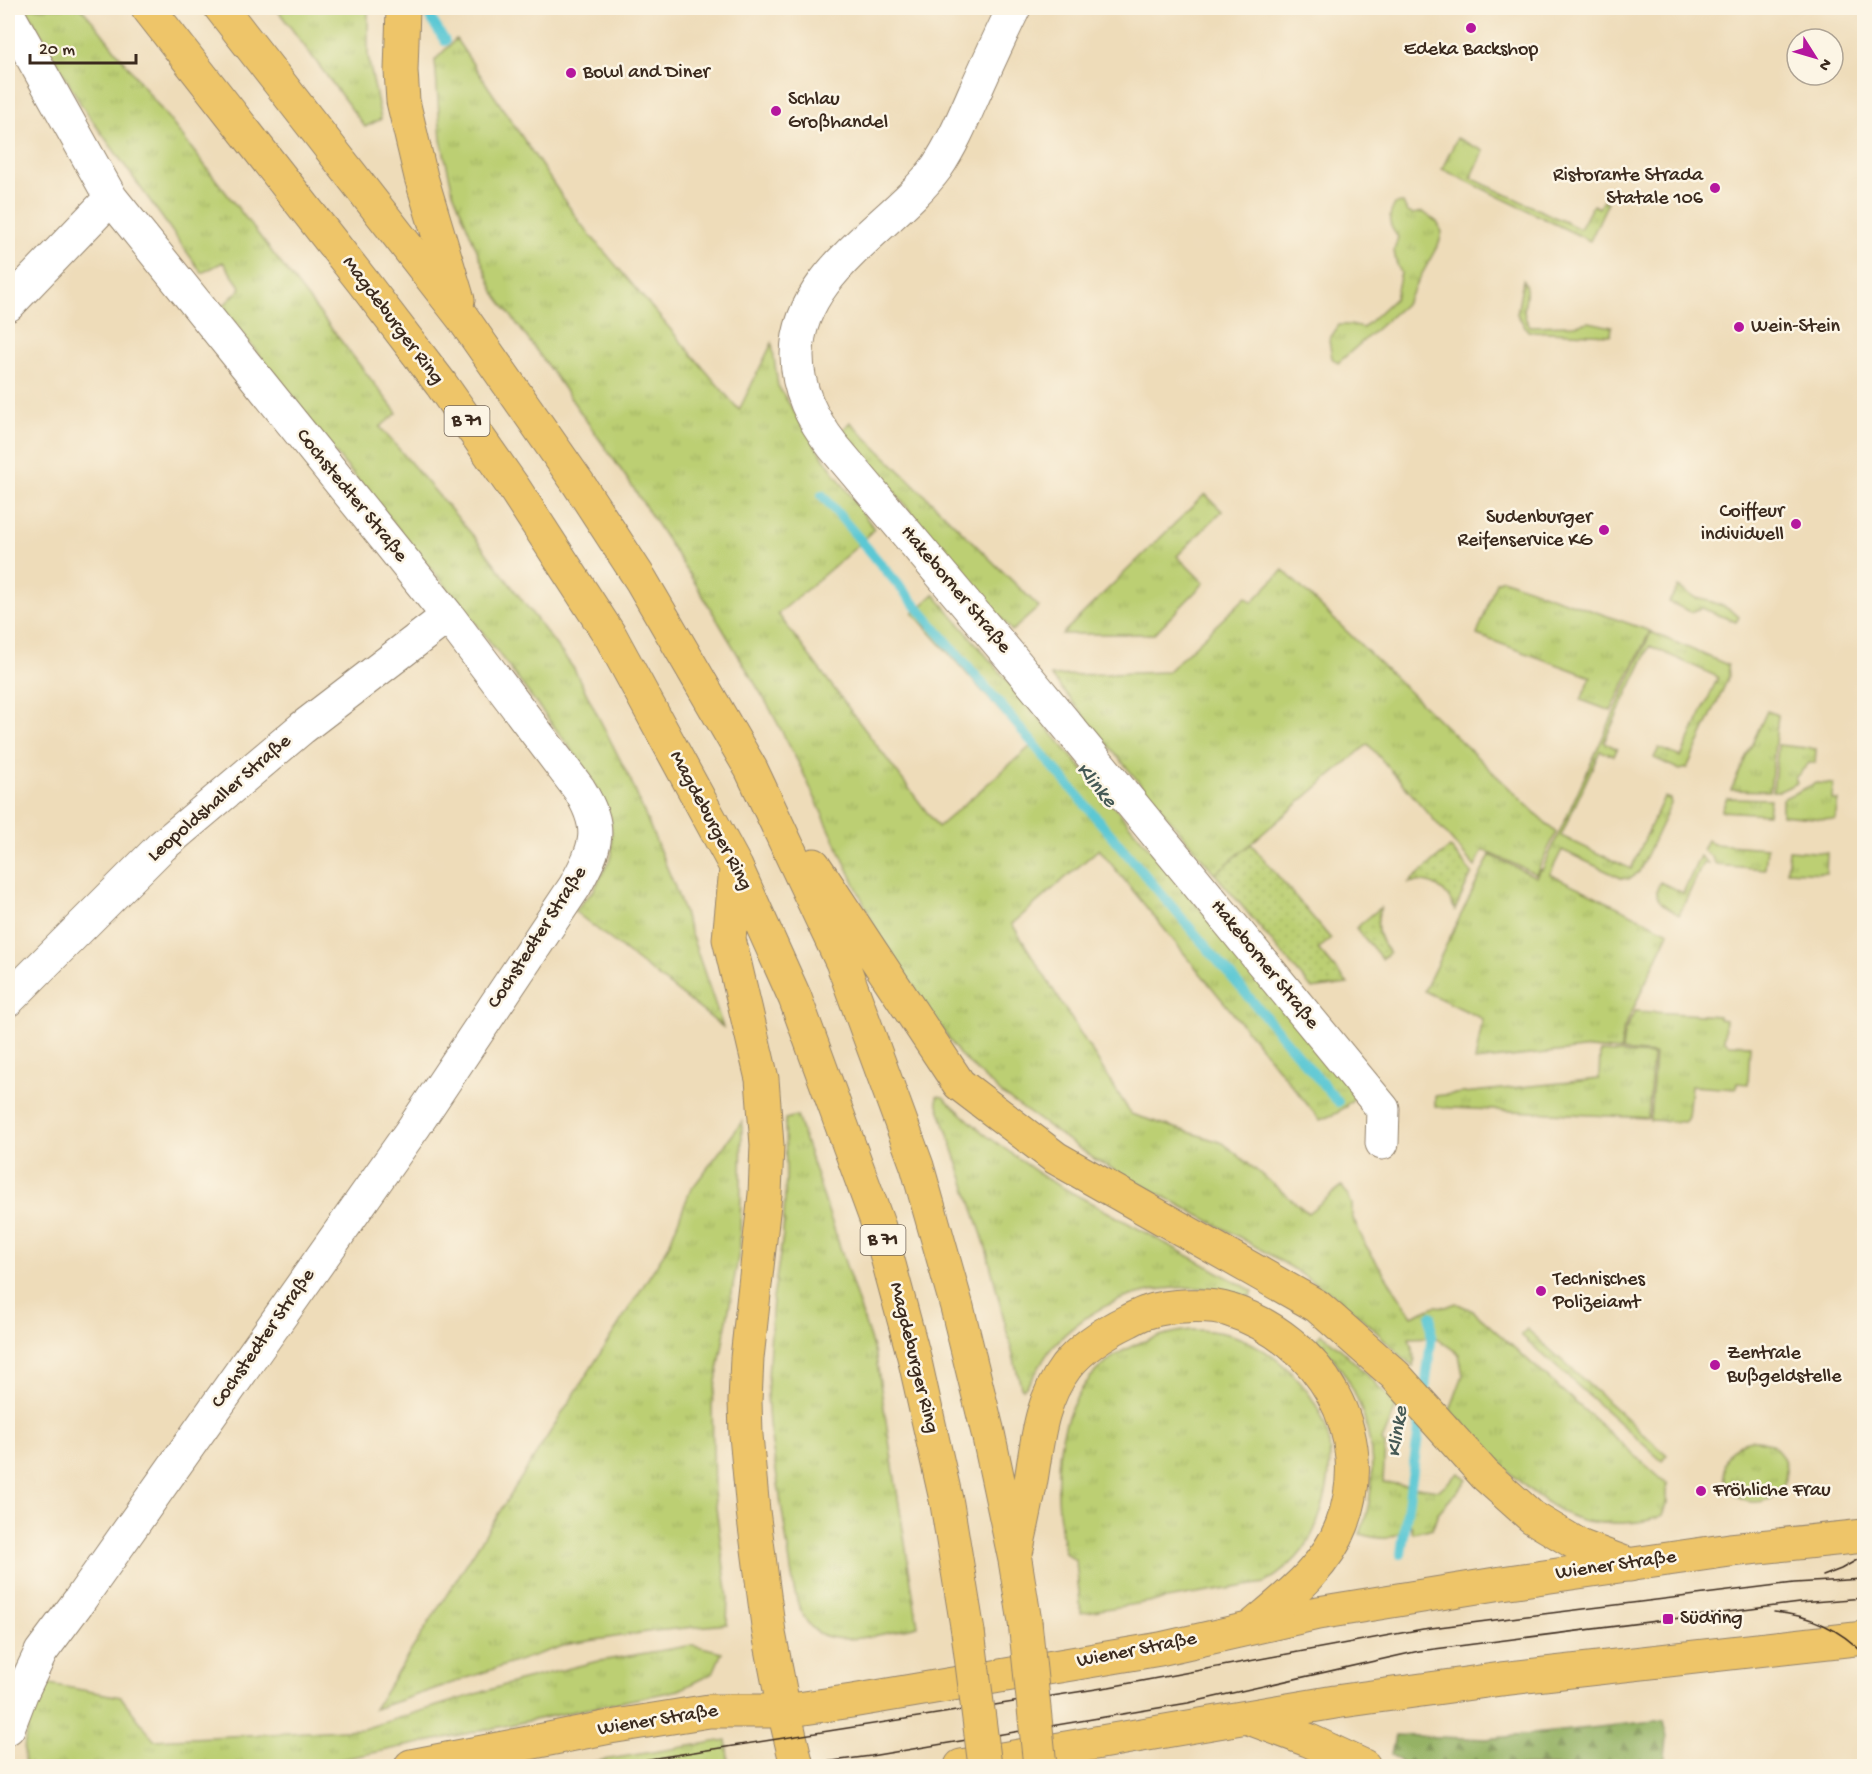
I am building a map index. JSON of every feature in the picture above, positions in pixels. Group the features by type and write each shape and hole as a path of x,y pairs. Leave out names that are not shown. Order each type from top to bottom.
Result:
{"main road":[{"name":"Magdeburger Ring","path":"148,8 441,384 508,479 611,637 736,867 795,998 879,1227 914,1357 947,1504 968,1632 985,1767"},
{"name":"B 71","path":"222,8 462,317 611,531 751,769 842,962 917,1166 977,1387 1015,1560 1025,1622 1040,1767"},
{"path":"403,8 401,60 403,101 421,177 462,317"},
{"path":"751,769 959,1084 1056,1158 1317,1306 1395,1375 1485,1475 1532,1517 1582,1547 1630,1564"},
{"path":"736,867 729,939 762,1079 767,1136 765,1194 747,1358 746,1435 753,1511 769,1633 797,1767"},
{"path":"1015,1560 1042,1412 1066,1366 1086,1346 1115,1327 1150,1311 1189,1306 1228,1309 1256,1321 1283,1337 1312,1362 1333,1391 1346,1423 1353,1456 1351,1493 1342,1527 1323,1558 1293,1593 1252,1626"},
{"name":"Wiener Straße","path":"411,1767 610,1727 709,1711 784,1711 852,1701 1160,1648 1318,1613 1502,1583 1730,1550 1864,1536"},
{"path":"961,1767 1335,1702 1501,1679 1864,1638"},
{"path":"1249,1718 1308,1740 1358,1763"}],"street":[{"name":"Hakeborner Straße","path":"1014,8 964,116 936,167 901,206 837,267 812,299 799,332 797,364 801,389 814,418 833,446 1002,646 1383,1109 1382,1143"},
{"name":"Cochstedter Straße","path":"8,14 111,198 448,616 584,796 589,804 596,828 593,850 575,886 414,1127 80,1601 41,1652 8,1728"},
{"path":"8,305 111,198"},
{"name":"Leopoldshaller Straße","path":"8,1000 161,847 302,728 448,616"}],"green space":[{"path":"26,8 81,8 95,24 397,413 380,427 476,539 574,669 631,781 675,887 723,1027 574,911 594,890 612,855 611,818 589,773 471,617 319,433 222,307 241,288 223,262 202,273 82,106"},
{"path":"276,8 368,8 368,56 381,119 365,127"},
{"path":"456,39 580,223 739,410 772,343 778,386 816,447 874,529 778,614 938,827 1031,746 913,613 934,594 1358,1095 1337,1113 1320,1120 1099,849 1012,924 1131,1114 1223,1143 1308,1213 1342,1186 1352,1204 1352,1216 1366,1246 1412,1316 1435,1306 1446,1307 1456,1303 1473,1311 1667,1484 1667,1504 1663,1515 1638,1522 1591,1522 1581,1520 1544,1500 1526,1487 1494,1457 1450,1410 1463,1375 1459,1354 1435,1337 1409,1338 1415,1359 1413,1367 1363,1319 1334,1296 1241,1238 1096,1160 1002,1094 959,1054 878,934 801,768 769,707 697,586 628,480 495,294 453,192 441,140 435,60"},
{"path":"1457,138 1484,151 1471,178 1580,229 1593,205 1599,208 1603,200 1608,202 1590,241 1442,169"},
{"path":"1403,203 1407,212 1413,214 1423,212 1437,222 1442,232 1439,243 1406,303 1338,363 1332,358 1329,340 1339,325 1363,328 1395,298 1401,273 1394,251 1398,237 1392,229 1390,217 1395,204"},
{"path":"1523,280 1526,286 1524,314 1530,326 1574,325 1589,322 1612,327 1611,335 1528,331 1517,314"},
{"path":"850,422 1039,607 1012,631 842,431"},
{"path":"1205,494 1222,511 1177,556 1204,583 1154,634 1062,634"},
{"path":"1283,570 1556,833 1536,874 1483,850 1475,867 1368,744 1215,874 1051,676 1167,672 1246,597 1252,602"},
{"path":"1502,579 1650,631 1611,711 1581,700 1591,677 1477,635 1496,582"},
{"path":"1678,587 1697,598 1725,607 1739,617 1736,622 1702,608 1691,612 1669,602"},
{"path":"1651,632 1728,665 1729,676 1687,768 1680,770 1654,758 1659,748 1681,757 1718,677 1650,646 1604,742 1617,749 1614,756 1600,751 1561,836 1631,869 1664,797 1670,799 1671,804 1639,872 1629,879 1621,878 1562,850 1550,874 1669,932 1622,1033 1621,1051 1591,1048 1475,1061 1483,1019 1424,991 1490,855 1536,877 1540,869 1542,870"},
{"path":"1767,711 1778,715 1770,791 1731,790"},
{"path":"1778,745 1816,749 1815,763 1809,763 1795,778 1797,783 1780,791 1773,791"},
{"path":"1816,783 1833,784 1832,800 1838,800 1835,820 1782,815 1782,799"},
{"path":"1727,798 1770,799 1768,814 1721,811"},
{"path":"1707,840 1713,844 1767,848 1765,869 1716,865 1712,857 1702,850"},
{"path":"1251,844 1331,939 1318,949 1348,984 1312,989 1215,874"},
{"path":"1450,847 1472,873 1455,910 1452,902 1437,886 1424,882 1408,883"},
{"path":"1789,850 1827,853 1826,873 1787,871"},
{"path":"1700,856 1709,864 1703,863 1679,915 1660,902 1657,888 1660,882 1683,893"},
{"path":"1381,907 1378,931 1389,953 1382,959 1356,928"},
{"path":"1635,1011 1719,1016 1719,1019 1725,1020 1724,1040 1728,1044 1750,1045 1748,1084 1737,1083 1736,1089 1691,1086 1688,1117 1685,1122 1650,1120 1655,1054 1622,1051 1624,1033"},
{"path":"1600,1052 1653,1055 1648,1118 1435,1107 1435,1096 1599,1079"},
{"path":"937,1096 943,1097 983,1133 1047,1179 1253,1291 1250,1297 1224,1291 1171,1288 1121,1299 1075,1325 1050,1349 1032,1379 1023,1389 985,1244 937,1102"},
{"path":"797,1116 876,1357 918,1626 875,1636 844,1639 829,1637 817,1632 801,1611 794,1589 769,1425 767,1394 773,1299 783,1235 786,1176 785,1119"},
{"path":"742,1122 740,1247 712,1404 714,1492 728,1598 727,1624 654,1631 569,1644 374,1709 668,1247 690,1191"},
{"path":"1527,1329 1667,1455 1662,1461 1521,1335"},
{"path":"1191,1330 1227,1334 1262,1349 1293,1374 1317,1407 1325,1424 1330,1457 1326,1494 1315,1528 1296,1559 1264,1583 1081,1613 1076,1561 1065,1553 1059,1513 1058,1474 1062,1439 1072,1407 1089,1379 1114,1356 1148,1340"},
{"path":"1321,1333 1344,1352 1397,1405 1382,1441 1385,1445 1383,1482 1439,1490 1459,1473 1467,1480 1438,1513 1433,1528 1413,1533 1411,1525 1387,1538 1360,1534 1368,1508 1371,1482 1371,1456 1367,1430 1360,1405 1348,1381 1334,1359 1316,1340"},
{"path":"1749,1440 1761,1440 1777,1449 1784,1459 1786,1471 1784,1483 1777,1493 1761,1502 1749,1502 1738,1497 1729,1488 1724,1477 1724,1465 1729,1454 1738,1445"},
{"path":"693,1645 722,1652 713,1673 679,1690 309,1766 26,1766 24,1756 26,1735 32,1713 44,1683 121,1697 154,1740 363,1729 515,1682 594,1662"},
{"path":"1664,1720 1667,1738 1664,1766 1405,1766 1391,1754 1395,1735 1486,1739"},
{"path":"726,1740 729,1766 567,1766"}],"waterway":[{"name":"Klinke","path":"424,8 445,41"},
{"name":"Klinke","path":"822,495 1338,1102"},
{"name":"Klinke","path":"1424,1396 1431,1342 1431,1316"},
{"name":"Klinke","path":"1401,1554 1421,1415"}],"tram line":[{"path":"1823,1576 1864,1556"},
{"path":"605,1766 1109,1687 1423,1629 1794,1583 1864,1579"},
{"path":"794,1766 871,1756 1188,1703 1419,1651 1799,1603 1864,1598"},
{"path":"1774,1612 1800,1616 1823,1624 1844,1637 1864,1654"}],"place":[{"name":"Edeka Backshop","path":"1471,28"},
{"name":"Bowl and Diner","path":"571,73"},
{"name":"Schlau Großhandel","path":"776,111"},
{"name":"Ristorante Strada Statale 106","path":"1715,188"},
{"name":"Wein-Stein","path":"1739,327"},
{"name":"Coiffeur individuell","path":"1796,524"},
{"name":"Sudenburger Reifenservice KG","path":"1604,530"},
{"name":"Technisches Polizeiamt","path":"1541,1291"},
{"name":"Zentrale Bußgeldstelle","path":"1715,1365"},
{"name":"Fröhliche Frau","path":"1701,1491"},
{"name":"Südring","path":"1668,1619"}]}
